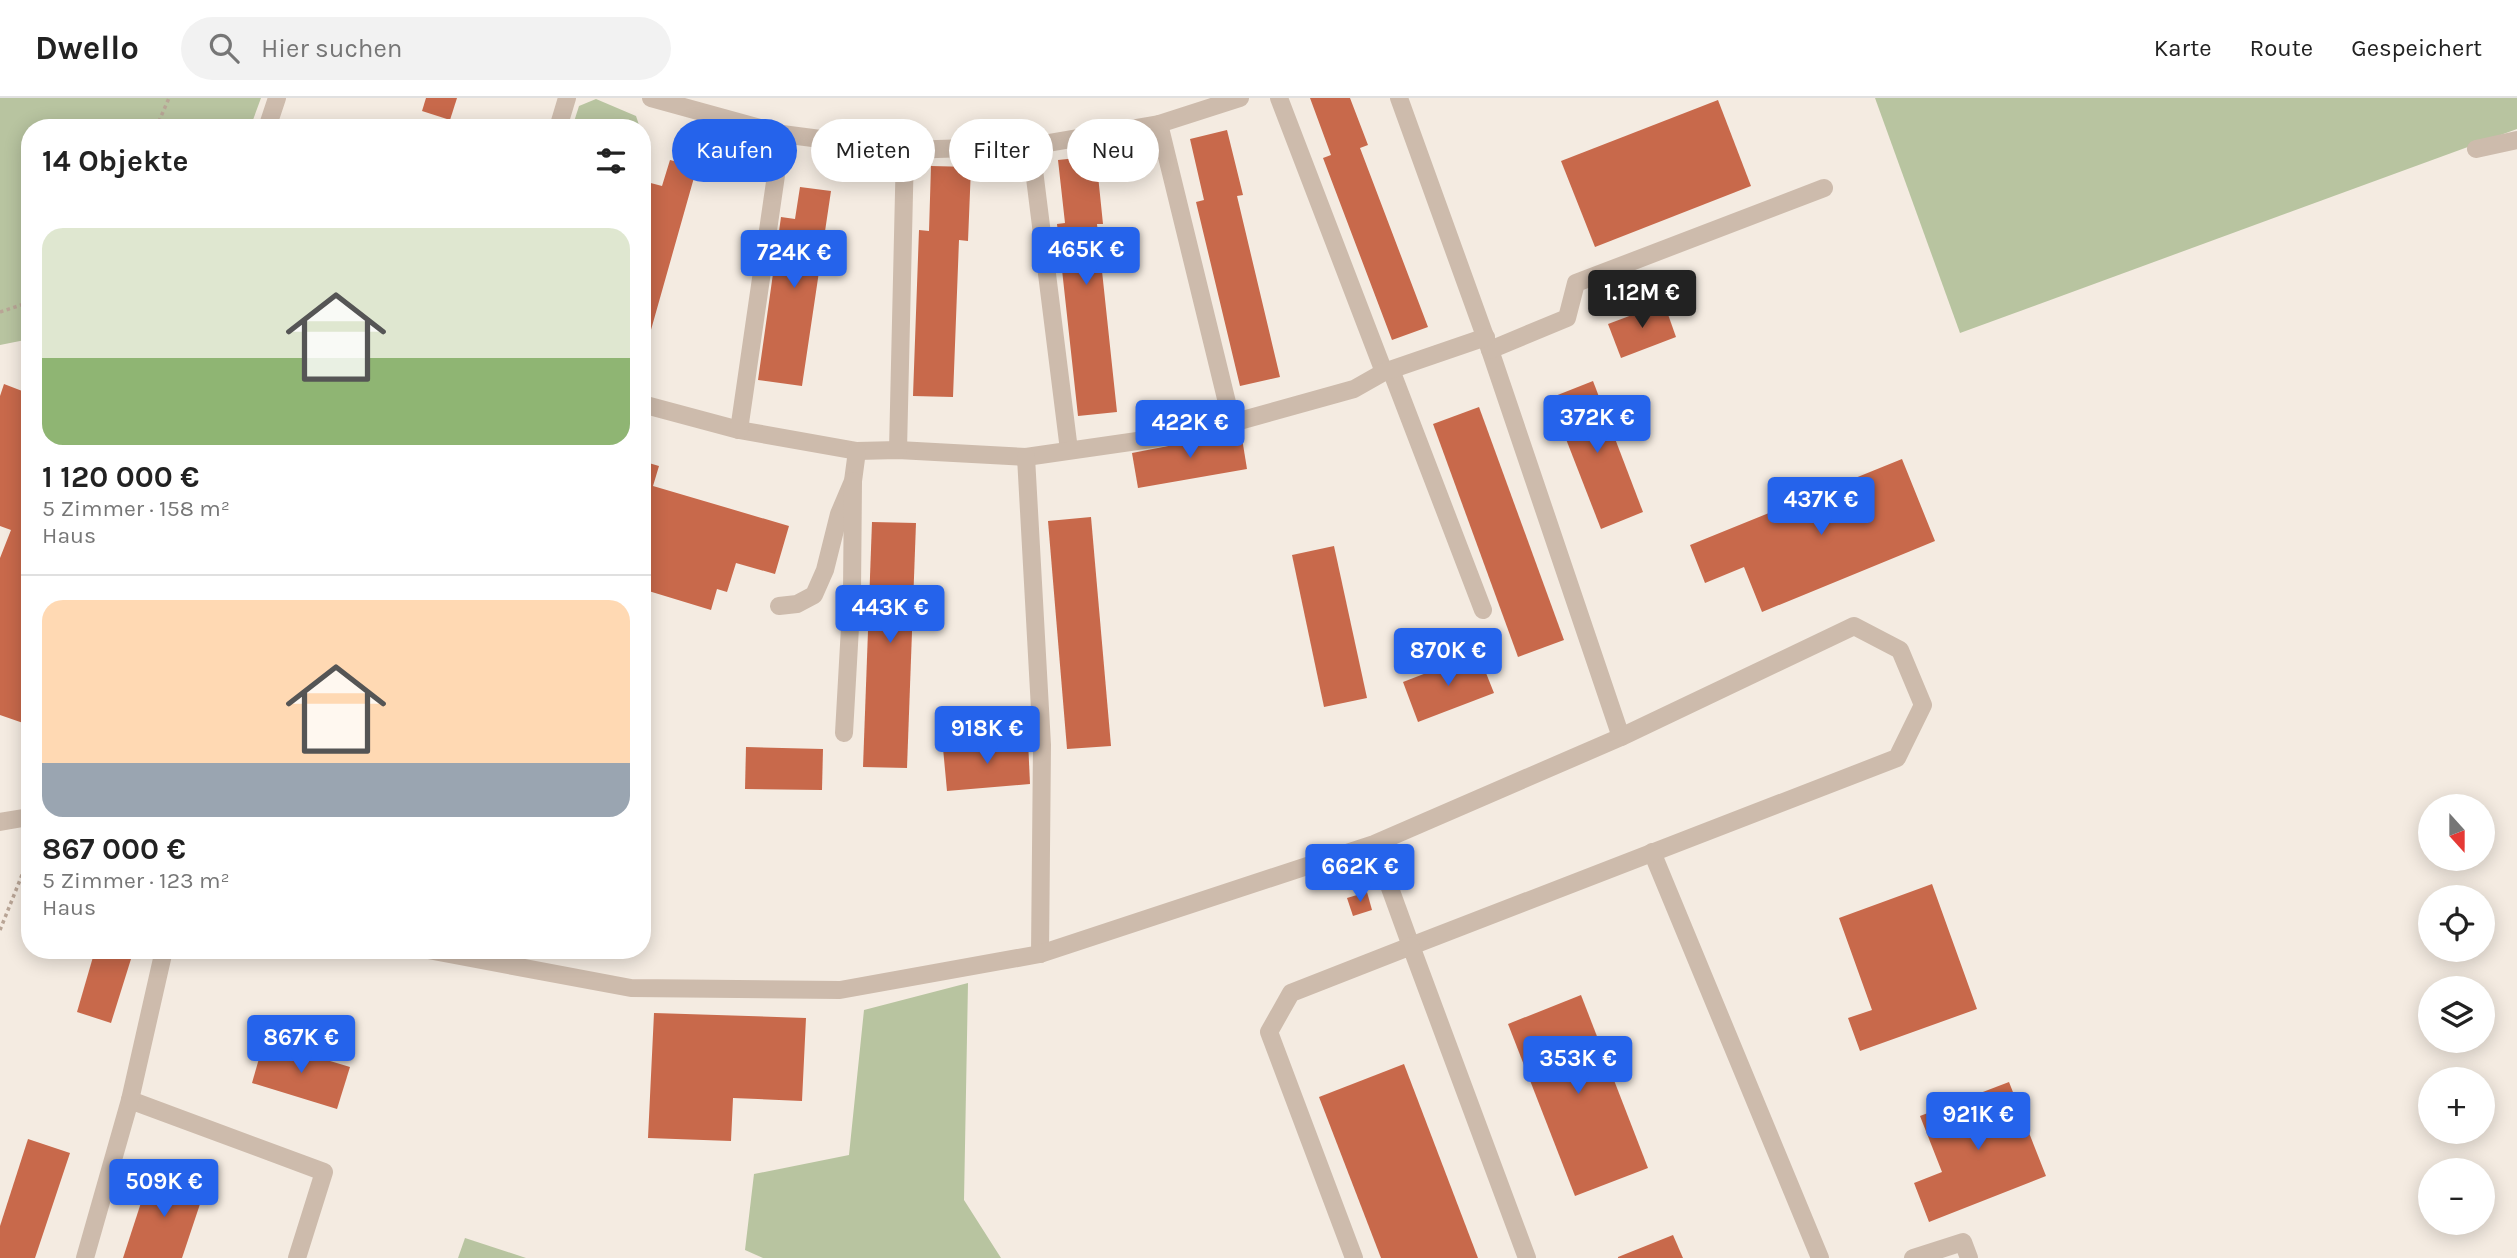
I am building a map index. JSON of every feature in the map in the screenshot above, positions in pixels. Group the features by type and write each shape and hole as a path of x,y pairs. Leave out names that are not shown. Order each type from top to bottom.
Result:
{"street":[{"path":"270,119 277,98"},
{"path":"561,119 567,98"},
{"path":"651,98 727,119"},
{"path":"1232,423 1159,124 1240,98"},
{"path":"1279,98 1483,610"},
{"path":"1399,98 1488,344 1621,737"},
{"path":"2476,149 2517,140"},
{"path":"740,429 775,182"},
{"path":"898,450 904,182"},
{"path":"1036,182 1069,450"},
{"path":"651,406 740,429 857,451 898,450 1026,457 1165,437 1232,423 1354,388 1388,371 1488,344 1567,318 1576,283 1824,188"},
{"path":"844,733 852,592 853,481 857,451"},
{"path":"1026,457 1042,745 1040,954"},
{"path":"779,606 797,604 814,595 825,570 839,514 853,481"},
{"path":"476,959 631,988 840,990 1040,954 1374,844 1621,737 1854,626 1900,650 1923,705 1897,758 1291,993 1269,1032 1354,1258"},
{"path":"0,822 21,818"},
{"path":"1374,844 1527,1258"},
{"path":"1652,852 1820,1258"},
{"path":"85,1258 130,1100 162,959"},
{"path":"130,1100 324,1172 297,1258"},
{"path":"1913,1258 1963,1242 1969,1258"}],"path":[{"path":"160,119 169,98"},
{"path":"0,312 21,305"},
{"path":"0,930 21,878"}],"green space":[{"path":"0,98 261,98 253,119 21,119 21,341 0,345"},
{"path":"1875,98 2517,98 2517,129 1960,333"},
{"path":"596,99 636,116 637,119 575,119 579,106"},
{"path":"968,983 964,1200 1001,1258 763,1258 745,1250 754,1174 849,1155 864,1010"},
{"path":"465,1238 526,1258 458,1258"}],"building":[{"path":"426,98 457,98 450,119 422,111"},
{"path":"1310,98 1350,98 1368,145 1360,148 1428,327 1392,340 1323,158 1331,155"},
{"path":"1718,100 1751,186 1595,247 1561,161"},
{"path":"1227,130 1243,195 1237,196 1280,377 1240,386 1196,202 1204,200 1190,139"},
{"path":"1067,159 1067,182 1099,182 1103,224 1097,224 1117,412 1078,416 1057,224 1065,223 1058,160"},
{"path":"670,160 672,182 693,182 651,330 651,183 662,186"},
{"path":"935,166 949,166 949,182 970,182 968,241 959,240 953,397 913,396 919,230 929,231 931,182 935,182"},
{"path":"800,187 831,191 802,386 758,380 781,217 795,219"},
{"path":"1664,303 1676,337 1621,358 1608,324"},
{"path":"1593,381 1643,512 1601,529 1550,398"},
{"path":"4,384 21,391 21,722 0,715 0,558 11,530 0,526 0,396"},
{"path":"1479,407 1564,640 1518,657 1433,424"},
{"path":"1241,432 1247,469 1138,488 1132,453"},
{"path":"1902,459 1935,541 1762,612 1744,567 1705,583 1690,545"},
{"path":"651,464 659,466 653,486 789,526 775,574 736,563 727,592 717,589 711,610 651,592"},
{"path":"1091,517 1111,746 1067,749 1048,521"},
{"path":"872,522 916,523 907,768 863,767"},
{"path":"1334,546 1367,698 1324,707 1292,555"},
{"path":"1478,653 1494,693 1418,722 1403,682"},
{"path":"1028,740 1030,784 947,791 943,748"},
{"path":"746,747 823,749 822,790 745,789"},
{"path":"1932,884 1977,1009 1860,1051 1848,1018 1872,1010 1839,918"},
{"path":"1367,892 1372,910 1353,916 1347,898"},
{"path":"92,959 131,959 111,1023 77,1012"},
{"path":"1581,995 1648,1168 1575,1196 1508,1024"},
{"path":"654,1013 806,1018 802,1101 733,1098 731,1141 648,1138"},
{"path":"264,1041 350,1067 337,1109 252,1083"},
{"path":"1404,1064 1478,1258 1381,1258 1319,1097"},
{"path":"2009,1082 2046,1176 1929,1222 1914,1183 1942,1172 1920,1116"},
{"path":"28,1139 70,1153 35,1258 0,1258 0,1226"},
{"path":"151,1172 205,1189 182,1258 123,1258"},
{"path":"1673,1235 1683,1258 1618,1258 1618,1257"}]}
